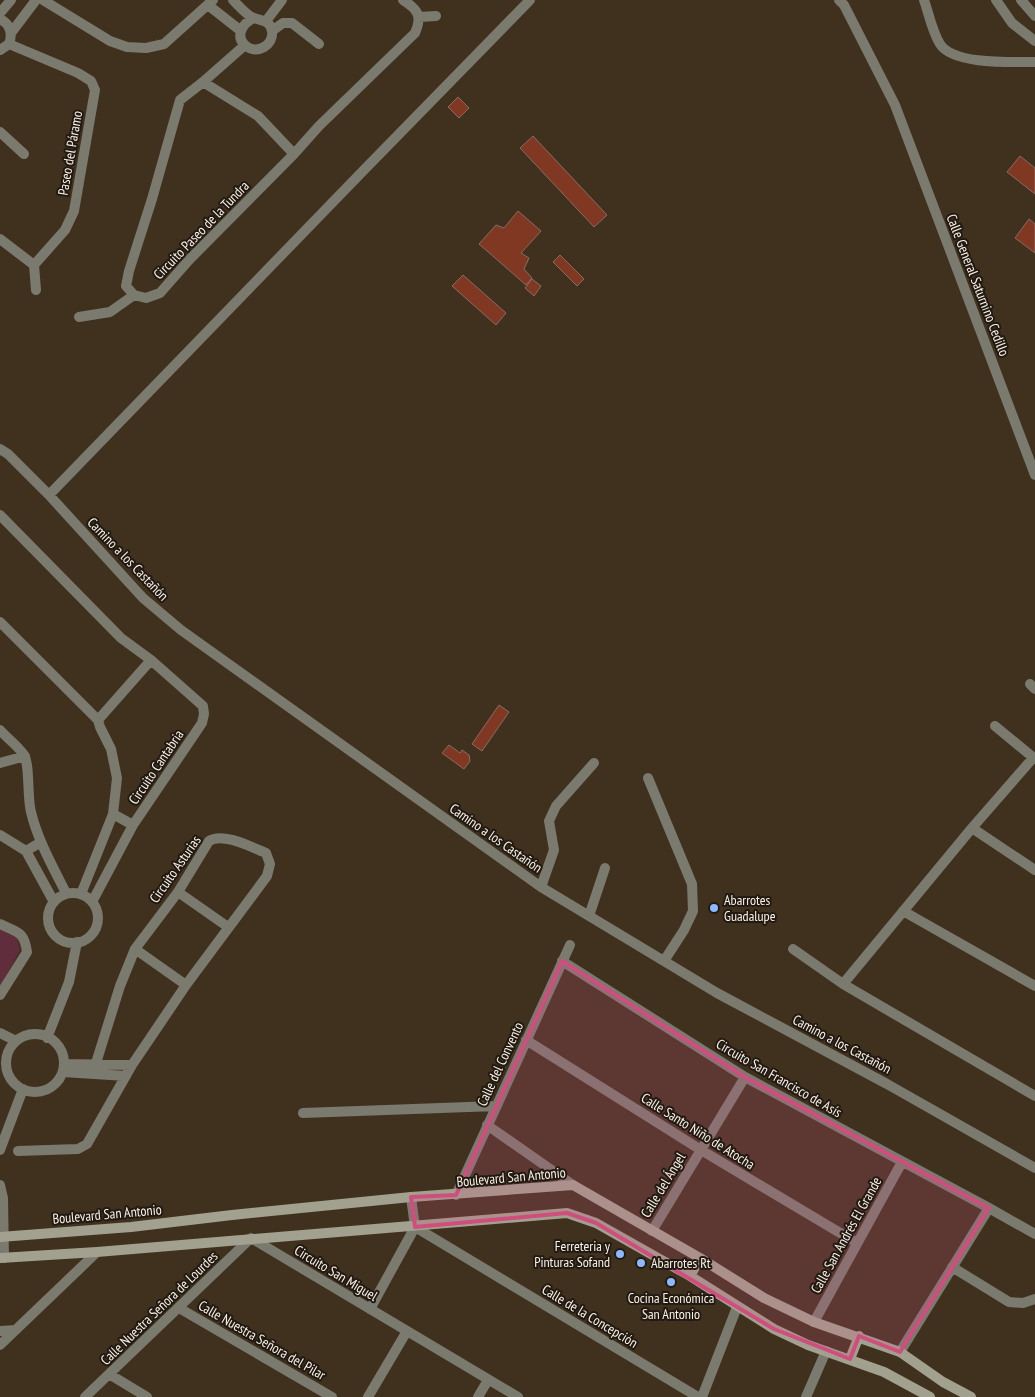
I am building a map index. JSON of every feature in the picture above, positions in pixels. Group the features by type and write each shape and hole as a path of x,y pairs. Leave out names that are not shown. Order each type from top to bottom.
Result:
{"street":[{"path":"0,13 11,0"},
{"name":"Paseo del Páramo","path":"34,266 65,230 74,211 95,90 91,81 78,73 4,47 11,33 36,0"},
{"path":"43,0 110,41 126,47 146,48 164,44 211,2 240,31 245,45 252,49 260,49 267,46 271,39 272,31 266,22 260,18 254,18 245,23 240,31"},
{"path":"52,0 60,9"},
{"path":"233,0 254,18"},
{"path":"266,22 282,0"},
{"path":"403,0 412,5 419,17 436,16"},
{"path":"49,496 530,0"},
{"name":"Calle General Saturnino Cedillo","path":"839,0 844,6 895,105 1035,474"},
{"path":"924,0 940,44 954,55 986,61 1035,62"},
{"path":"996,0 1012,23 1035,41"},
{"path":"1021,0 1035,16"},
{"name":"Circuito Paseo de la Tundra","path":"245,45 180,100 129,271 126,286 134,295 146,298 160,293 220,228 320,126 415,33 420,22 419,17"},
{"path":"0,19 6,23 11,33"},
{"path":"272,31 283,23 292,23 319,44"},
{"path":"203,82 239,102 258,116 294,154"},
{"path":"0,132 24,154"},
{"path":"0,239 34,266 36,290"},
{"path":"79,316 110,312 134,295"},
{"name":"Camino a los Castañón","path":"0,449 8,454 49,496 143,598 181,630 541,886 717,993 887,1084 1035,1168"},
{"name":"Circuito Cantabria","path":"0,515 120,638 151,660 203,706 202,723 133,825 92,902"},
{"name":"Circuito Cantabria","path":"0,622 98,720 111,749 116,778 113,814 82,894"},
{"path":"98,720 151,660"},
{"path":"843,984 972,828 1034,758 995,726"},
{"path":"0,730 24,756 27,766 30,812 41,842 66,893"},
{"path":"0,763 24,756"},
{"path":"541,886 554,850 549,821 556,806 594,763"},
{"path":"648,778 692,884 693,911 684,930 664,961"},
{"path":"113,814 133,825"},
{"path":"972,828 1035,870"},
{"path":"0,835 26,851 54,902"},
{"name":"Circuito Asturias","path":"18,1151 78,1149 87,1144 132,1065 186,985 267,876 270,864 266,853 224,838 215,837 209,841 178,892 135,949 120,986 96,1068"},
{"path":"26,851 41,842"},
{"path":"589,916 605,868"},
{"path":"178,892 228,927"},
{"path":"66,893 82,894 92,902 97,914 96,927 88,937 77,942 69,942 55,937 48,924 48,916 54,902 59,896 66,893"},
{"path":"903,911 1035,986"},
{"path":"0,924 20,933 25,938 26,952 0,995"},
{"path":"48,1038 69,982 77,942"},
{"name":"Calle del Convento","path":"456,1195 570,945"},
{"path":"135,949 186,985"},
{"path":"793,949 843,984 1034,1094"},
{"name":"Circuito San Francisco de Asís","path":"562,962 745,1077 1035,1234"},
{"path":"0,1033 16,1041"},
{"path":"31,1035 40,1035 48,1038 57,1045 63,1056 63,1068 60,1078 50,1088 37,1092 23,1090 17,1086 8,1074 3,1059 16,1041 31,1035"},
{"name":"Calle Santo Niño de Atocha","path":"526,1040 701,1150 857,1243"},
{"path":"63,1068 132,1065"},
{"path":"96,1068 126,1076"},
{"name":"Calle del Ángel","path":"652,1231 745,1077"},
{"path":"0,1150 23,1090"},
{"path":"303,1113 496,1106"},
{"path":"487,1125 573,1185"},
{"name":"Calle San Andrés El Grande","path":"814,1322 902,1162"},
{"path":"0,1185 2,1258 415,1227 567,1213 596,1223 690,1276 774,1329 808,1345 884,1372 930,1397"},
{"name":"Boulevard San Antonio","path":"2,1237 131,1227 411,1197 573,1185 700,1258 764,1298 814,1322 900,1352 943,1382 971,1397"},
{"path":"370,1309 415,1227 411,1197"},
{"path":"900,1352 990,1208"},
{"name":"Calle de la Concepción","path":"415,1227 698,1397"},
{"name":"Calle Nuestra Señora de Lourdes","path":"89,1396 109,1374 252,1238"},
{"name":"Circuito San Miguel","path":"252,1238 518,1397"},
{"path":"0,1345 97,1252"},
{"path":"690,1276 700,1258"},
{"path":"952,1267 1009,1302 1023,1303 1035,1299"},
{"path":"702,1397 737,1307"},
{"name":"Calle Nuestra Señora del Pilar","path":"179,1308 332,1397"},
{"path":"0,1331 16,1330"},
{"path":"368,1397 407,1331"},
{"path":"850,1359 858,1336"},
{"path":"806,1397 826,1351"},
{"path":"109,1374 148,1397"},
{"path":"478,1397 488,1380"}],"highlighted area":[{"path":"562,961 745,1077 989,1208 900,1352 859,1336 850,1359 774,1329 596,1223 567,1213 415,1227 411,1197 456,1195"}],"shaded area":[{"path":"0,929 17,938 20,950 0,987"}],"building":[{"path":"458,97 469,108 459,118 448,107"},
{"path":"533,136 607,215 594,227 520,148"},
{"path":"1020,156 1035,168 1035,194 1007,172"},
{"path":"518,211 541,231 521,253 529,258 524,269 532,278 526,285 479,244 496,225 504,228"},
{"path":"1029,219 1035,224 1035,253 1015,238"},
{"path":"560,255 584,279 577,286 553,262"},
{"path":"463,275 506,313 496,325 452,286"},
{"path":"532,279 541,286 534,296 525,288"},
{"path":"499,705 509,712 482,751 472,744"},
{"path":"449,745 460,753 462,750 469,755 470,761 464,769 442,753"}],"place":[{"name":"Abarrotes Guadalupe","path":"714,908"},
{"name":"Ferreteria y Pinturas Sofand","path":"620,1254"},
{"name":"Abarrotes Rt","path":"641,1263"},
{"name":"Cocina Económica San Antonio","path":"671,1282"}]}
